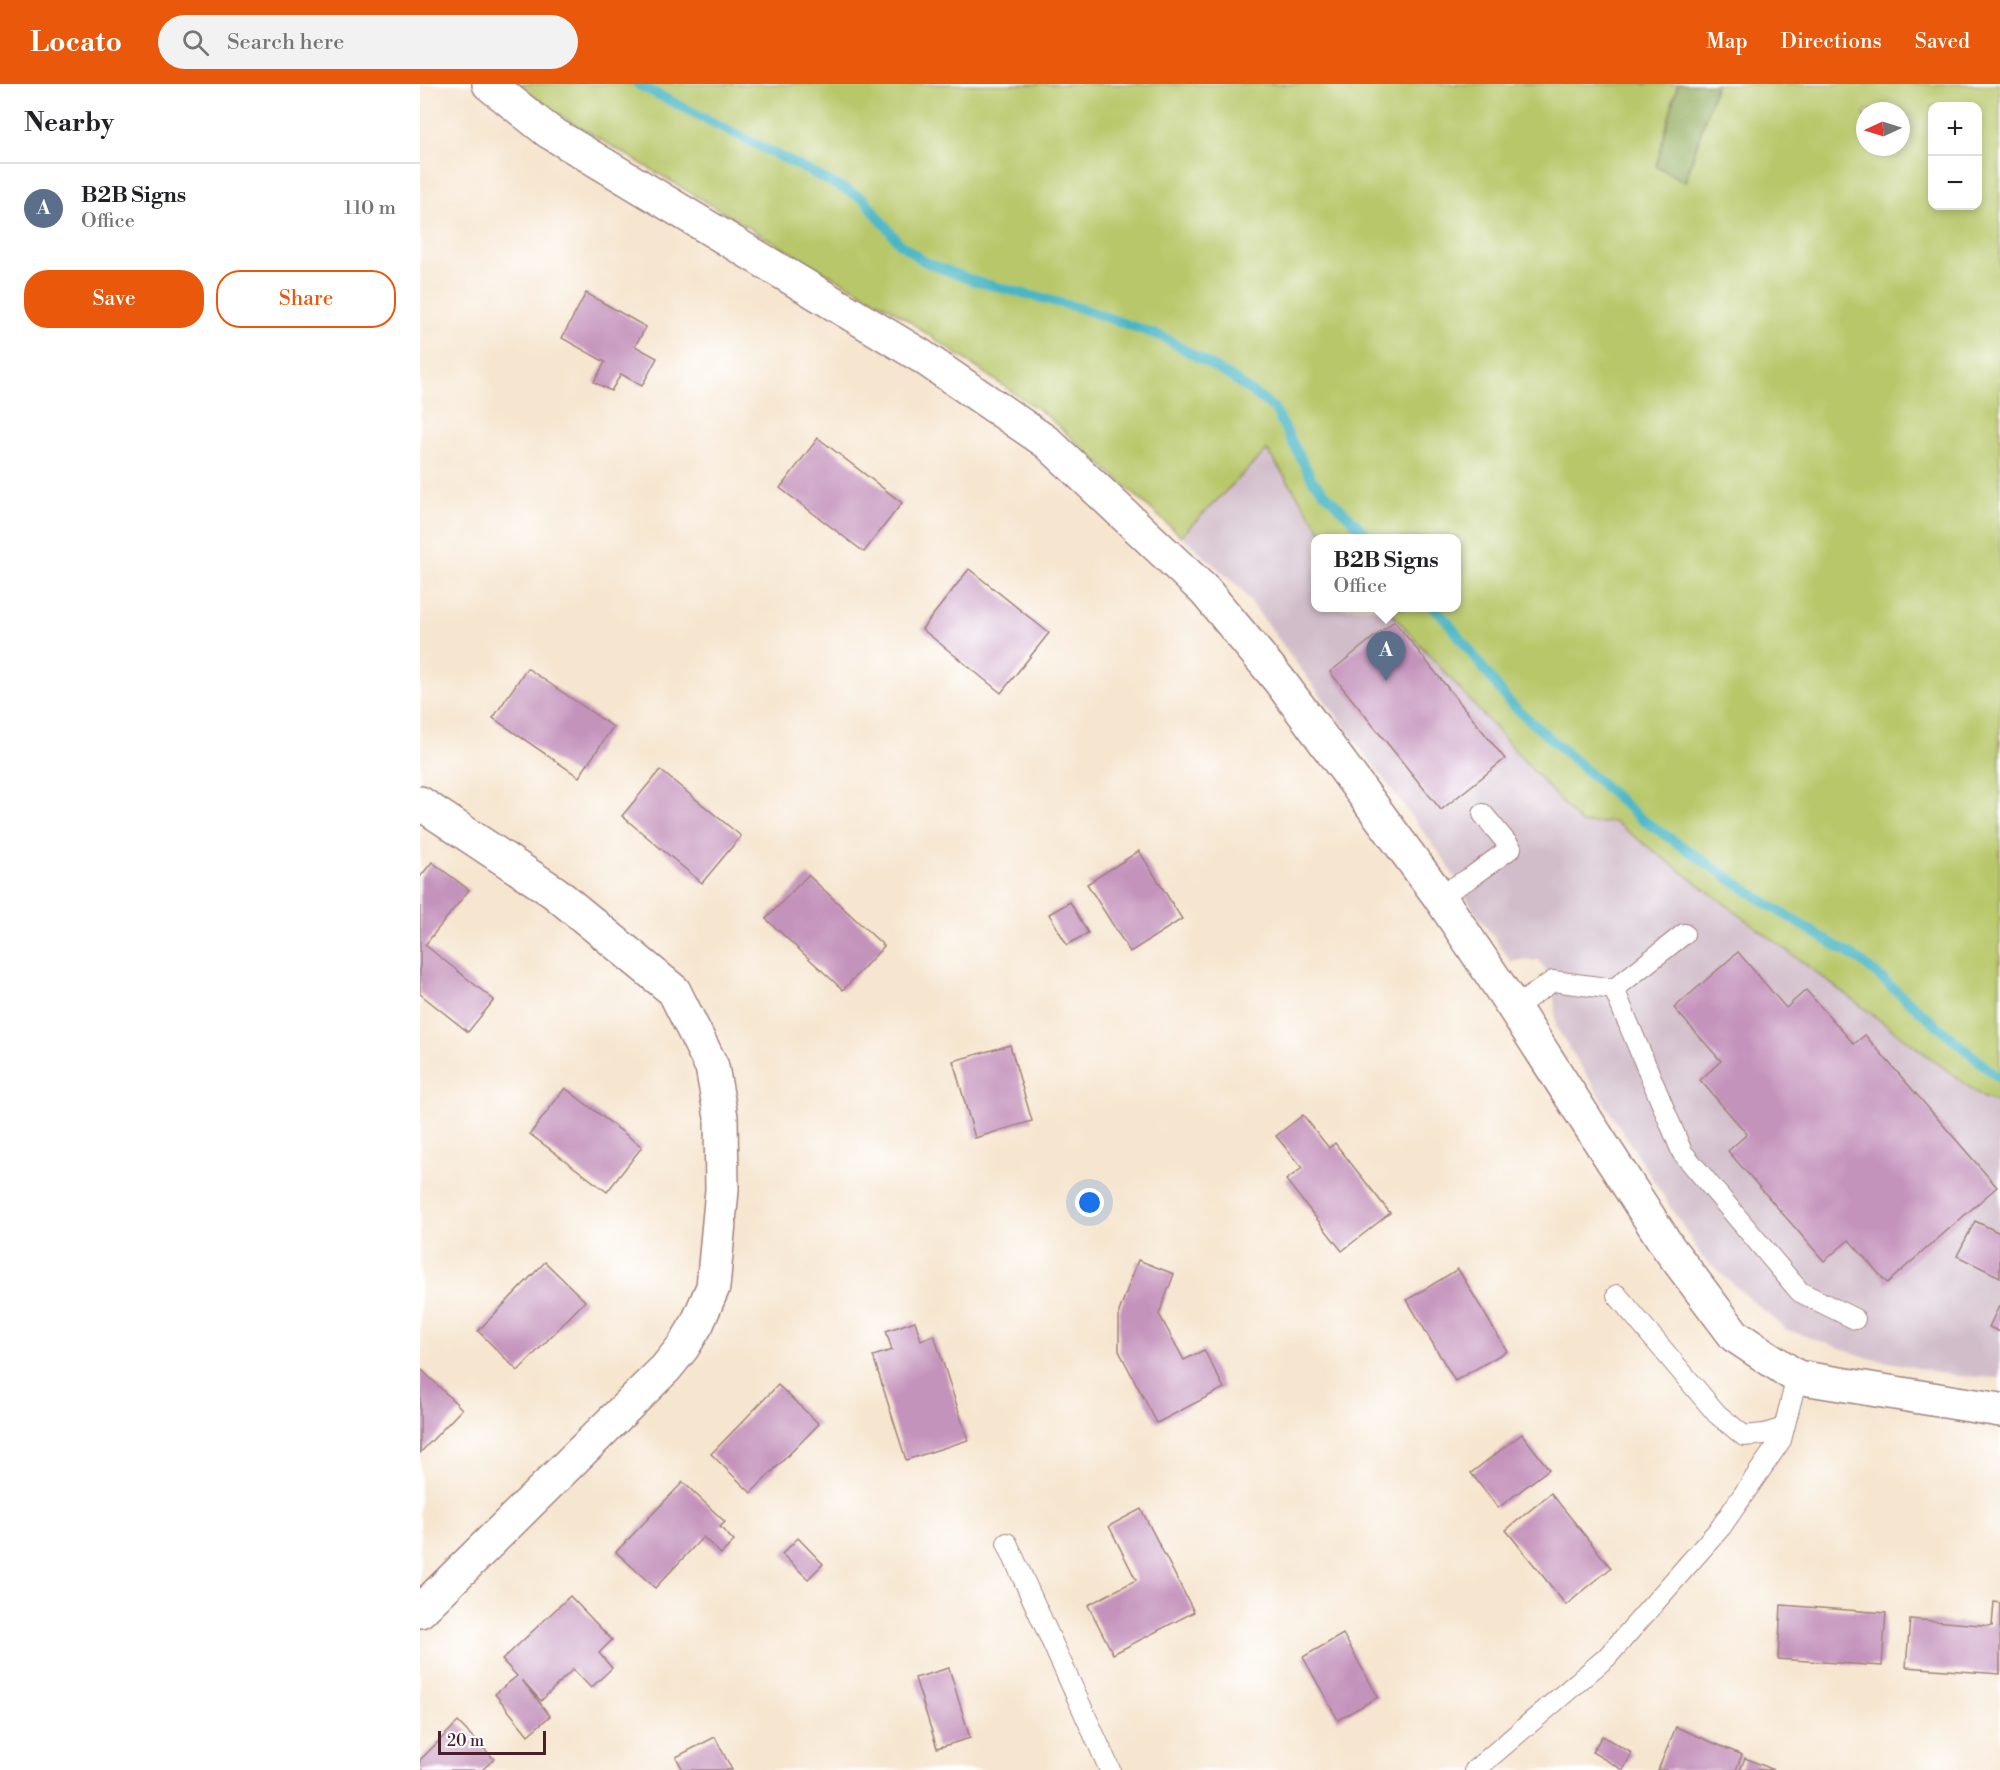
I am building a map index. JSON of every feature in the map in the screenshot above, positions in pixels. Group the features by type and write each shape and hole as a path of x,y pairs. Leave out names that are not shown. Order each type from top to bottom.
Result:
{"street":[{"path":"489,84 548,131 921,356 1048,443 1204,591 1279,680 1439,896 1668,1248 1735,1336 1797,1377 2000,1410"},
{"path":"420,803 554,892 674,991 711,1067 721,1117 722,1190 713,1287 698,1323 683,1347 666,1368 420,1611"}],"lane":[{"path":"1439,896 1470,878 1511,848 1483,814"},
{"path":"1514,1008 1553,981 1614,989 1684,934"},
{"path":"1614,989 1682,1152 1800,1292 1855,1319"},
{"path":"1617,1295 1717,1414 1744,1436 1764,1434 1784,1428"},
{"path":"1475,1770 1607,1657 1721,1527 1781,1440 1797,1377"},
{"path":"1007,1543 1110,1770"}],"shaded area":[{"path":"1267,450 1323,534 1311,534 1311,612 1391,612 1580,824 1615,822 1984,1098 2000,1103 2000,1378 1958,1376 1869,1358 1785,1329 1703,1258 1556,1027 1553,981 1539,960 1511,961 1473,909 1446,862 1241,589 1175,530"}],"green space":[{"path":"518,84 1678,84 1672,101 1686,181 1716,84 2000,84 2000,1103 1984,1098 1615,822 1581,824 1391,612 1461,612 1461,534 1323,534 1267,450 1181,536 1046,415 888,307 807,262 556,113"},
{"path":"1678,84 1716,84 1685,182 1656,166"}],"building":[{"path":"586,293 646,327 635,346 657,358 642,386 621,374 611,391 594,382 605,362 562,338"},
{"path":"818,438 902,503 864,552 780,488"},
{"path":"969,569 1049,633 1001,693 922,629"},
{"path":"1394,621 1505,759 1441,810 1330,672"},
{"path":"527,668 613,727 579,777 493,718"},
{"path":"660,770 741,836 702,883 622,816"},
{"path":"1139,851 1182,919 1130,952 1087,884"},
{"path":"432,862 469,890 425,945 494,1000 468,1032 420,994 420,877"},
{"path":"808,875 884,946 843,990 766,919"},
{"path":"1070,902 1088,933 1067,945 1049,914"},
{"path":"1738,952 1786,1008 1806,990 1854,1044 1865,1035 1997,1187 1887,1283 1849,1240 1824,1261 1728,1151 1747,1134 1700,1080 1721,1061 1674,1008"},
{"path":"1010,1045 1032,1121 975,1138 953,1061"},
{"path":"565,1088 642,1147 607,1192 530,1134"},
{"path":"1303,1115 1329,1148 1335,1143 1390,1213 1342,1251 1286,1180 1302,1168 1276,1136"},
{"path":"1975,1221 2000,1233 2000,1277 1957,1256"},
{"path":"1138,1260 1174,1274 1159,1314 1184,1360 1204,1350 1224,1388 1157,1423 1119,1351 1119,1312"},
{"path":"545,1262 585,1301 518,1371 478,1331"},
{"path":"1458,1269 1507,1351 1455,1381 1407,1300"},
{"path":"2000,1304 2000,1332 1989,1327"},
{"path":"915,1321 921,1340 934,1335 968,1440 906,1460 873,1356 892,1350 886,1331"},
{"path":"422,1370 462,1409 420,1453 420,1372"},
{"path":"778,1385 819,1424 751,1493 711,1454"},
{"path":"1522,1434 1549,1469 1498,1508 1471,1473"},
{"path":"683,1482 725,1522 720,1527 734,1541 721,1554 703,1537 655,1588 616,1552"},
{"path":"1551,1493 1611,1568 1566,1605 1506,1530"},
{"path":"1141,1509 1194,1612 1113,1654 1088,1605 1136,1580 1109,1526"},
{"path":"798,1538 823,1564 808,1579 782,1554"},
{"path":"570,1596 612,1640 599,1653 612,1668 591,1688 573,1669 541,1701 522,1680 550,1716 528,1735 495,1694 517,1676 502,1660"},
{"path":"1994,1602 2000,1603 2000,1674 1906,1667 1910,1619 1992,1626"},
{"path":"1781,1605 1886,1613 1882,1666 1778,1659"},
{"path":"1343,1634 1378,1697 1338,1720 1303,1657"},
{"path":"949,1668 970,1738 937,1748 915,1678"},
{"path":"458,1722 494,1759 482,1770 420,1770 420,1760"},
{"path":"1676,1727 1742,1755 1736,1770 1658,1770"},
{"path":"1602,1736 1632,1753 1623,1770 1592,1752"},
{"path":"715,1737 732,1770 683,1770 676,1757"},
{"path":"1745,1758 1774,1770 1740,1770"}],"waterway":[{"path":"637,84 864,199 900,244 925,262 974,281 1080,308 1163,337 1231,377 1274,408 1313,481 1366,534"},
{"path":"1438,612 1509,702 1640,818 1769,905 1861,961 2000,1079"}],"place":[{"name":"B2B Signs","path":"1386,681"}]}
